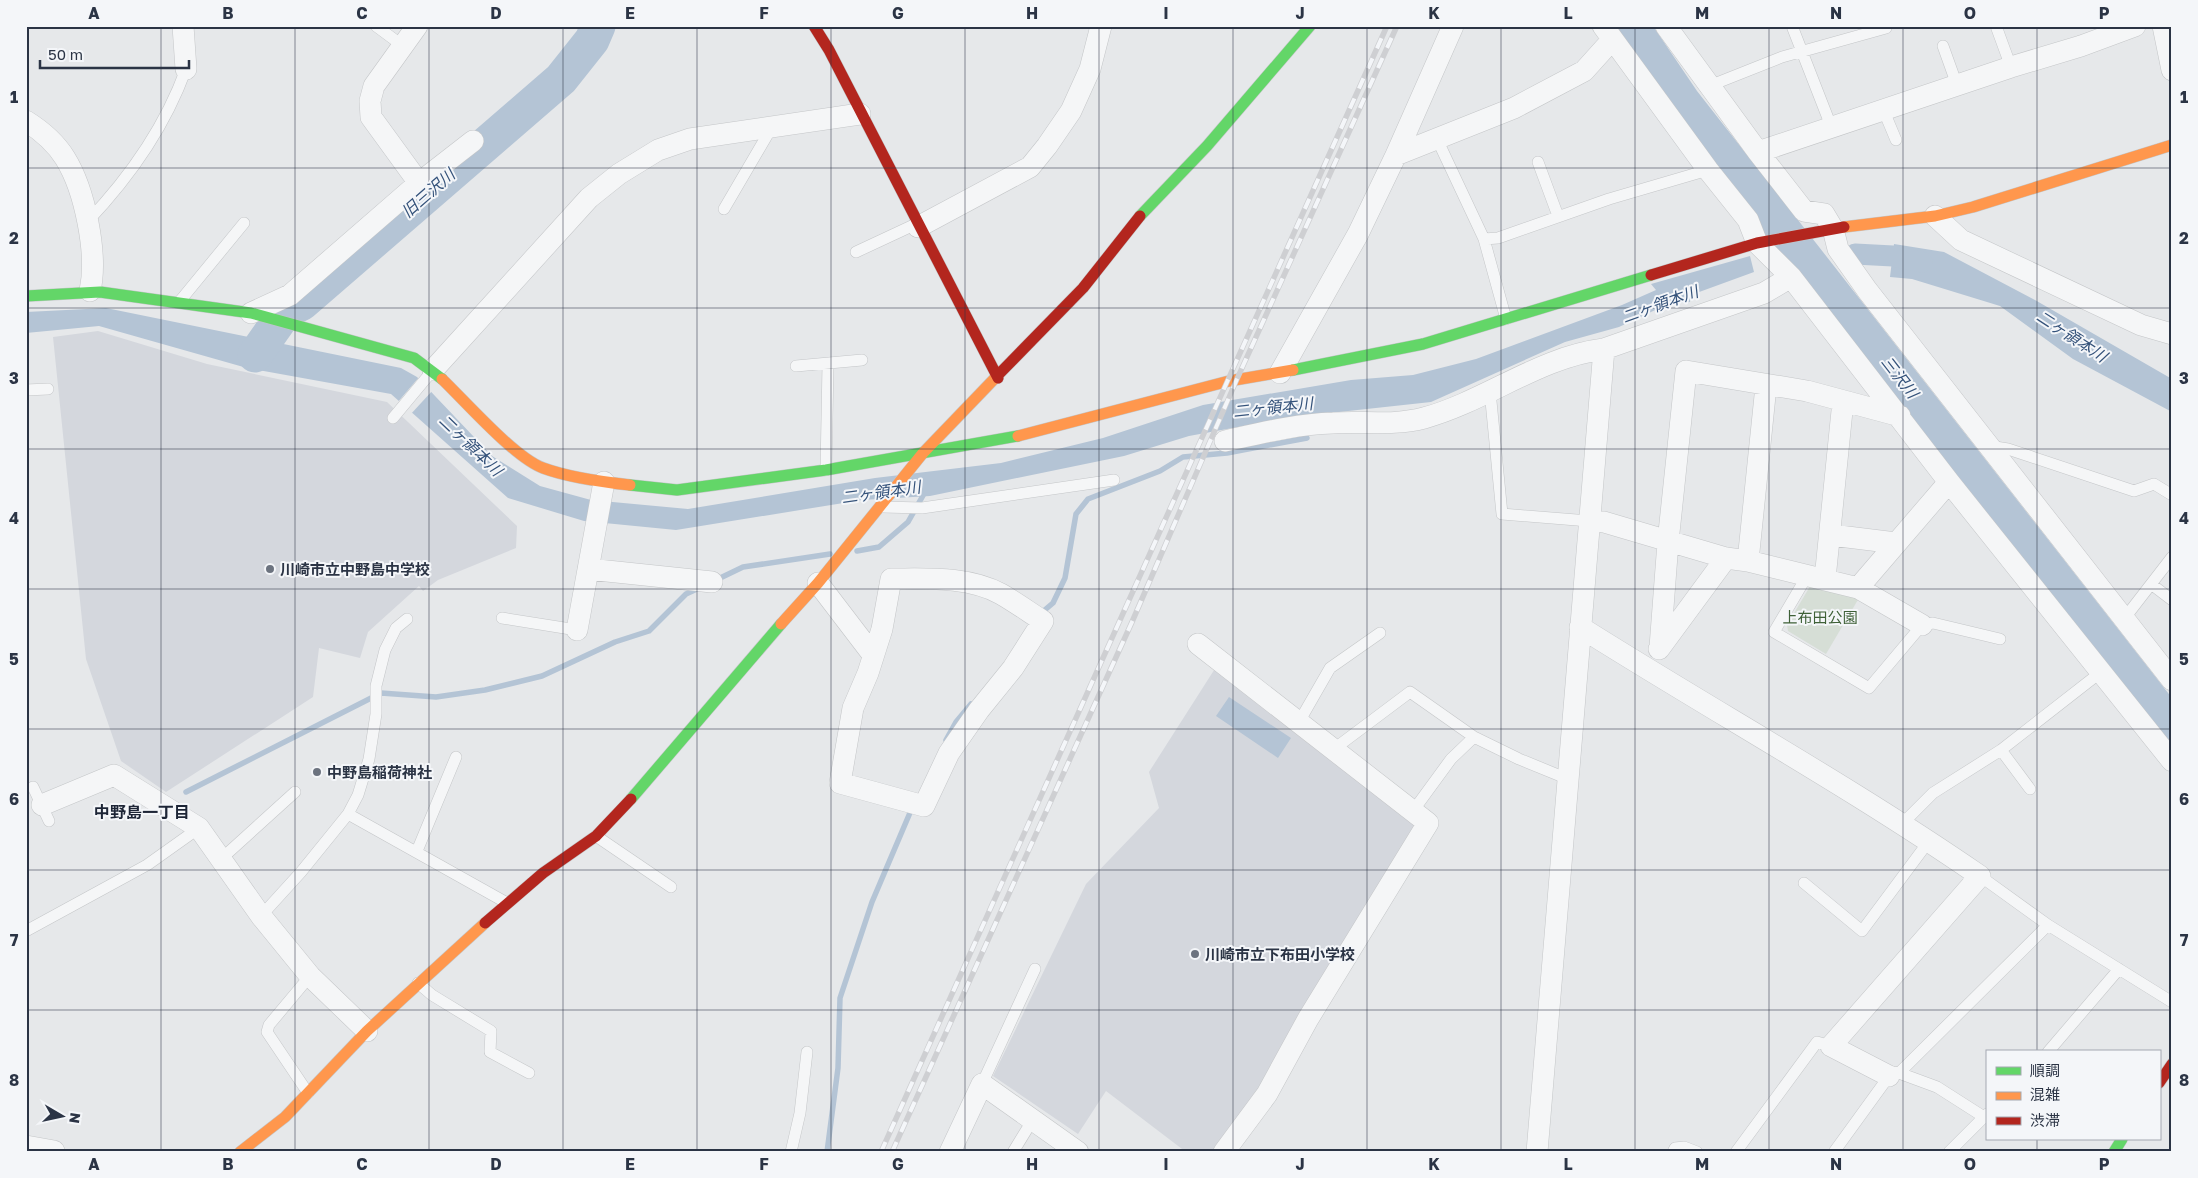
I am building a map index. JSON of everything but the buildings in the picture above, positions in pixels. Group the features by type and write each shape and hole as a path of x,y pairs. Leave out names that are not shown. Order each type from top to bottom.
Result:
{"street":[{"path":"183,26 186,69"},
{"path":"417,26 374,86 370,101 371,117 419,184"},
{"path":"814,26 829,50 917,225 998,378"},
{"path":"917,225 1030,167 1071,111 1090,70 1101,26"},
{"path":"240,1152 285,1117 367,1031 507,903 543,873 596,836 818,583 924,453 1083,288 1129,228 1207,146 1310,26"},
{"path":"1280,373 1358,234 1396,155 1452,26"},
{"path":"1666,26 1758,152 1804,211 1824,214 1824,231 1867,290 2172,680"},
{"path":"1758,152 1831,126 2081,46 2135,26"},
{"path":"2163,26 2172,70"},
{"path":"1396,155 1514,108 1584,71 1607,33 1708,170 1748,220 1762,242 1900,416 1949,482 2172,761"},
{"path":"433,370 589,198 619,174 658,150 690,140 860,114"},
{"path":"26,121 45,134 64,156 75,176 87,222 93,277 90,292"},
{"path":"257,314 290,294 419,184 473,141"},
{"path":"26,296 90,292 179,302 257,314 291,326 414,358 433,370 518,453 542,468 603,490 676,490 826,470 1022,434 1229,381 1280,373 1423,344 1762,242 1860,224 1934,216 1972,207 2172,145"},
{"path":"1934,216 1961,240 2141,325 2172,334"},
{"path":"1225,441 1334,422 1371,424 1424,418 1490,391 1525,373 1582,352 1604,349 1764,293 1791,277"},
{"path":"1538,1142 1604,349"},
{"path":"1660,647 1668,542 1686,371 1766,386 1807,391 1900,416"},
{"path":"1748,561 1766,386"},
{"path":"1816,578 1831,535 1843,402"},
{"path":"1858,588 1949,482"},
{"path":"577,630 603,490"},
{"path":"1589,521 1604,522 1726,558 1748,561 1858,588 1922,625"},
{"path":"1831,535 1896,543"},
{"path":"1650,671 1660,647 1726,558"},
{"path":"588,569 712,582"},
{"path":"891,579 945,580 979,585 1000,593 1043,621 1013,668 979,710 949,753 924,806 840,783 853,708 868,673 873,655 882,629 891,579"},
{"path":"818,583 873,655"},
{"path":"1580,627 1903,823 1980,876 1831,1046 1894,1075"},
{"path":"1198,644 1428,823 1308,1018 1267,1094 1224,1152"},
{"path":"41,804 114,775 199,828 261,916 310,976 367,1031"},
{"path":"2160,1082 2172,1064"},
{"path":"950,1152 982,1084 1078,1152"},
{"path":"2114,1152 2121,1140"},
{"path":"26,1146 54,1151"}],"lane":[{"path":"376,26 403,46"},
{"path":"1792,26 1831,126"},
{"path":"1996,26 2011,67"},
{"path":"1709,86 1782,56 1886,28"},
{"path":"1943,46 1957,85"},
{"path":"87,222 135,164 176,97 186,69"},
{"path":"1883,109 1896,140"},
{"path":"724,209 772,128"},
{"path":"1437,139 1484,240 1506,319"},
{"path":"1538,162 1558,216"},
{"path":"1484,240 1498,238 1558,216 1708,170"},
{"path":"179,302 244,223"},
{"path":"856,252 917,225"},
{"path":"796,366 862,360"},
{"path":"826,470 828,364"},
{"path":"397,414 433,370"},
{"path":"26,390 48,389"},
{"path":"1490,391 1497,446 1502,514 1589,521"},
{"path":"1988,446 2008,449 2134,490 2154,484 2172,495"},
{"path":"883,504 922,508 1114,480"},
{"path":"2124,619 2172,557"},
{"path":"1816,578 1774,632 1869,688 1922,625 1933,623 2000,639"},
{"path":"2151,584 2172,600"},
{"path":"502,618 577,630"},
{"path":"261,916 301,872 348,814 358,795 369,759 376,714 376,686 385,650 396,628 407,619"},
{"path":"1300,722 1330,668 1380,633"},
{"path":"1903,823 1933,793 2001,750 2101,672"},
{"path":"1334,749 1410,692 1474,736 1519,759 1568,779"},
{"path":"1413,811 1451,759 1474,736"},
{"path":"2001,750 2030,790"},
{"path":"417,851 456,757"},
{"path":"220,860 295,792"},
{"path":"348,814 507,903"},
{"path":"26,931 147,865 199,828"},
{"path":"596,836 671,887"},
{"path":"1804,883 1862,931 1929,841"},
{"path":"1980,876 2048,925 2172,1002"},
{"path":"1834,1152 1894,1075 2048,925"},
{"path":"982,1084 1035,969"},
{"path":"2050,1050 2119,969"},
{"path":"308,1093 267,1032 269,1025 310,976"},
{"path":"418,983 432,995 492,1030 490,1052 529,1073"},
{"path":"1736,1152 1817,1042 1831,1046"},
{"path":"791,1152 800,1113 806,1052"},
{"path":"1894,1075 1937,1087 1985,1115 1949,1152"},
{"path":"1014,1152 1032,1121"},
{"path":"1527,1152 1538,1142"},
{"path":"1673,1152 1675,1148 1684,1147 1697,1152"}],"shaded area":[{"name":"川崎市立中野島中学校","path":"98,331 207,364 387,402 517,526 516,548 438,580 423,591 419,586 368,632 360,658 319,648 313,697 166,792 121,761 86,659 53,337"},
{"name":"川崎市立下布田小学校","path":"1216,667 1413,818 1415,831 1262,1088 1215,1152 1186,1152 1106,1091 1078,1134 993,1076 1086,884 1159,808 1149,772"}],"green space":[{"name":"上布田公園","path":"1812,583 1859,598 1826,654 1788,631 1787,625"}],"water":[{"name":"三沢川","path":"1612,26 1653,26 1697,91 2172,698 2172,752 1717,173"},
{"path":"1894,244 1944,252 2035,300 2172,379 2172,412 2073,359 2000,306 1912,279 1890,277"},
{"path":"1750,256 1754,272 1691,295 1690,302 1668,304 1619,327 1565,342 1431,402 1293,417 1189,436 1124,456 930,496 862,500 676,530 584,521 508,498 391,394 247,368 99,326 26,333 26,312 106,308 401,368 417,377 492,456 540,486 591,500 688,509 875,478 1001,463 1103,438 1203,405 1351,380 1413,375 1476,359 1622,305 1656,290 1651,284"},
{"path":"1229,697 1291,738 1278,758 1216,716"}],"pier":[{"path":"420,376 433,390 410,415 397,403"}],"waterway":[{"name":"旧三沢川","path":"255,355 286,311 302,303 561,79 592,40 598,26"},
{"name":"二ヶ領本川","path":"1855,254 1893,256 1922,262"},
{"path":"1040,614 1053,603 1065,578 1076,514 1088,499 1160,471 1183,457 1227,453 1307,438"},
{"path":"857,551 879,547 908,522 925,492"},
{"path":"716,580 743,567 830,554"},
{"path":"186,792 381,693 436,697 485,690 542,676 615,642 649,631 686,594 699,588"},
{"path":"946,740 956,722 971,704"},
{"path":"827,1152 838,1068 840,998 872,902 912,808"}],"railway":[{"path":"881,1152 1387,26"},
{"path":"892,1152 1132,622 1237,379 1397,26"}],"traffic: fast":[{"path":"1140,216 1207,146 1310,26"},
{"path":"1293,370 1423,344 1651,275"},
{"path":"26,296 100,292 251,313 414,358 442,379"},
{"path":"630,485 677,490 826,470 1018,436"},
{"path":"631,799 781,624"},
{"path":"2114,1152 2121,1140"}],"traffic: slow":[{"path":"1844,227 1935,216 1973,207 2172,145"},
{"path":"1018,436 1229,381 1293,370"},
{"path":"781,624 818,583 923,453 998,375"},
{"path":"442,379 505,442 532,462 543,468 575,477 630,485"},
{"path":"240,1152 285,1117 367,1031 485,923"}],"traffic: jam":[{"path":"814,26 829,50 998,378"},
{"path":"998,375 1083,288 1140,216"},
{"path":"1651,275 1757,243 1844,227"},
{"path":"485,923 543,873 596,836 631,799"},
{"path":"2160,1082 2172,1064"}],"place":[{"name":"川崎市立中野島中学校","path":"270,569"},
{"name":"中野島稲荷神社","path":"317,772"},
{"name":"川崎市立下布田小学校","path":"1195,954"}],"district":[{"name":"中野島一丁目","path":"142,812"}]}
